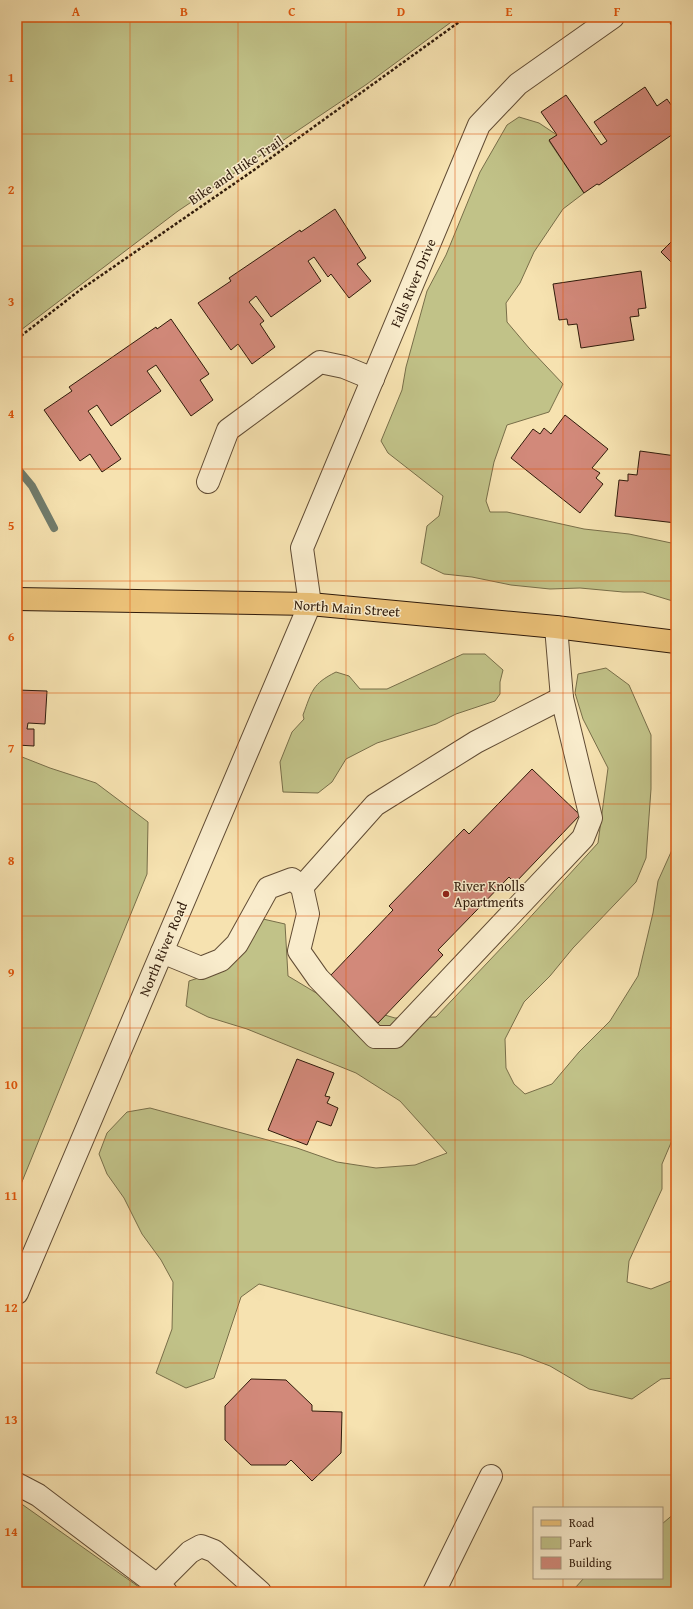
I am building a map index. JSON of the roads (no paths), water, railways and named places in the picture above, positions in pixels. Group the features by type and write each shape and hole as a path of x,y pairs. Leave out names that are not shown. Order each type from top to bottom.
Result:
{"main road":[{"name":"North Main Street","path":"17,599 310,604 556,627 676,642"}],"street":[{"name":"Falls River Drive","path":"310,604 302,548 480,125 518,84 613,17"},
{"path":"208,482 228,430 320,362 344,367 373,379"},
{"name":"North River Road","path":"17,1293 310,604"},
{"path":"162,952 201,968 221,960 237,944 268,888 292,879 302,887 308,914 299,951 318,978 375,1037 395,1037 583,838 591,818 562,698 556,627"},
{"path":"302,887 375,805 476,742 562,698"},
{"path":"434,1592 491,1476"},
{"path":"17,1484 38,1495 162,1588 190,1552 201,1546 214,1551 260,1592"}],"waterway":[{"path":"17,468 32,486 54,528"}],"place":[{"name":"River Knolls Apartments","path":"446,894"}]}
